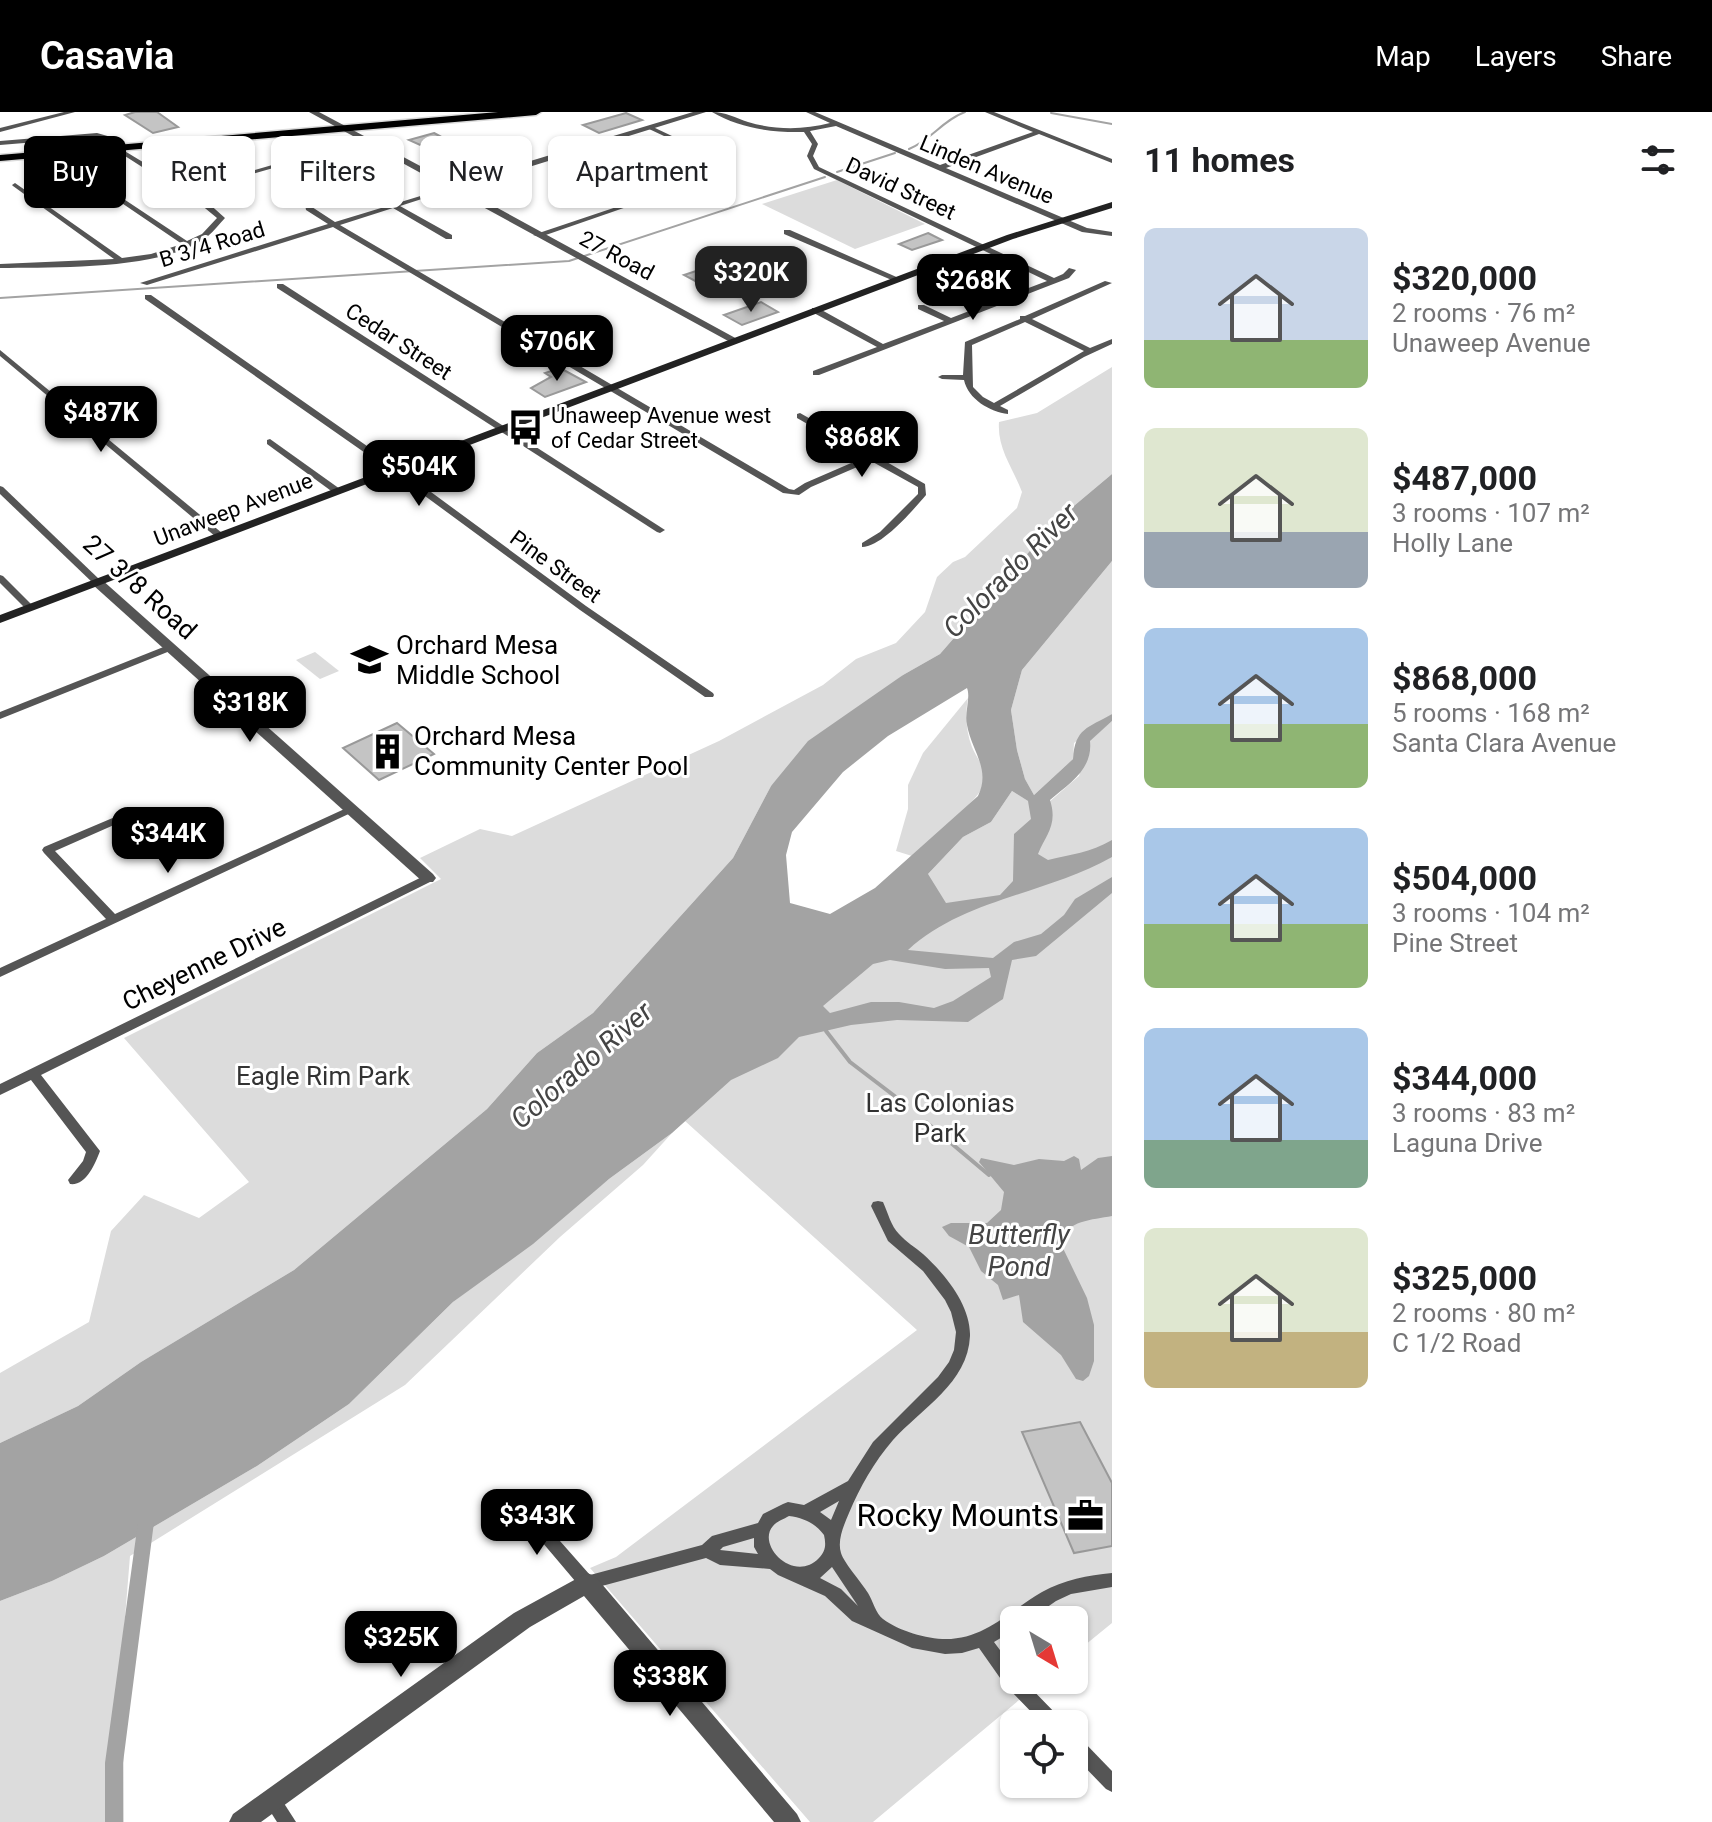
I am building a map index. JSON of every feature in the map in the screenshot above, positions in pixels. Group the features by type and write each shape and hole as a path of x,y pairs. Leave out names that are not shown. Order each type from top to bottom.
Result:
{"highway":[{"path":"208,136 480,112"},
{"path":"126,142 536,112"},
{"path":"0,154 24,152"},
{"path":"0,154 24,154"}],"main road":[{"name":"Unaweep Avenue","path":"0,619 980,248 1112,205"}],"street":[{"path":"0,130 72,112"},
{"name":"27 Road","path":"313,112 359,136"},
{"name":"B 3/4 Road","path":"532,164 702,112"},
{"path":"715,112 752,127 807,131 835,124"},
{"name":"Linden Avenue","path":"809,112 1062,221 1085,230 1112,234"},
{"path":"988,112 1112,161"},
{"path":"651,128 668,136"},
{"name":"David Street","path":"807,131 815,144 810,156 816,168 1052,280"},
{"path":"939,168 1039,132"},
{"path":"0,143 24,143"},
{"path":"15,185 121,261"},
{"path":"126,203 188,245"},
{"path":"0,266 121,261 160,254 199,241 214,229 221,218 210,208"},
{"path":"309,208 796,493 913,439"},
{"name":"B 3/4 Road","path":"144,283 393,208"},
{"path":"398,208 449,237"},
{"name":"27 Road","path":"488,208 734,340"},
{"path":"537,235 618,208"},
{"path":"787,232 897,279"},
{"path":"816,373 1014,296 1072,270"},
{"path":"983,280 1014,296"},
{"path":"1005,412 967,388 968,344 1108,283"},
{"name":"Cedar Street","path":"280,286 660,530"},
{"name":"Pine Street","path":"148,297 709,695"},
{"path":"921,307 951,321"},
{"path":"815,310 883,347"},
{"path":"1023,318 1089,350"},
{"path":"993,407 1027,390 1061,365 1112,341"},
{"path":"0,352 219,535"},
{"path":"942,377 965,378"},
{"path":"800,416 915,481 923,490 922,495 883,534 865,545"},
{"path":"270,442 337,491"},
{"name":"27 3/8 Road","path":"0,489 97,582 428,878"},
{"path":"0,578 30,608"},
{"path":"0,716 171,647"},
{"path":"0,973 351,809"},
{"path":"114,920 48,850 119,819"},
{"name":"Cheyenne Drive","path":"0,1090 428,878"},
{"path":"33,1074 93,1151 89,1163 75,1180"},
{"path":"796,1574 822,1567 850,1487 888,1435 951,1373 962,1353 960,1315 949,1293 937,1276 892,1236 878,1206"},
{"path":"807,1511 850,1487"},
{"path":"517,1503 789,1822"},
{"path":"770,1562 761,1546 762,1529 772,1515 788,1509 807,1511 823,1521 849,1581 868,1603 875,1623"},
{"path":"241,1822 522,1620 587,1583 707,1551 718,1541 762,1529"},
{"path":"707,1551 720,1558 770,1562 835,1594 853,1613 905,1641 949,1647 984,1642 1000,1631"},
{"path":"1033,1606 1048,1594 1075,1583 1112,1580"},
{"path":"984,1642 1011,1679 1041,1710"},
{"path":"1088,1758 1112,1783"},
{"path":"272,1800 287,1822"}],"green space":[{"path":"837,180 925,224 855,249 762,204"},
{"name":"Eagle Rim Park","path":"1112,367 1112,474 1056,521 940,654 903,675 771,786 733,858 593,1013 537,1053 487,1109 294,1270 141,1362 78,1406 0,1443 0,1373 89,1322 111,1231 144,1195 199,1218 249,1182 124,1038 441,879 420,858 480,829 512,836 719,741 823,685 856,659 896,643 925,612 937,577 953,562 965,557 1017,508 1022,492 1003,450 999,422 1037,413"},
{"path":"1112,561 1112,714 1074,743 1073,759 1034,795 1025,779 1017,750 1011,710 1022,670"},
{"path":"315,652 339,671 320,679 296,660"},
{"path":"968,698 968,735 983,768 985,781 964,810 912,856 896,851 908,809 908,785 923,753"},
{"name":"Las Colonias Park","path":"1112,721 1112,1623 1088,1643 1088,1606 1000,1606 1000,1694 1026,1694 1007,1710 1000,1710 1000,1716 873,1822 810,1822 590,1568 616,1557 917,1330 685,1121 902,915 928,874 963,837 991,822 1012,791 1041,809 1079,776 1089,741"},
{"path":"672,1133 643,1165 560,1237 405,1385 130,1556 123,1642 124,1822 0,1822 0,1601 104,1556 257,1466 349,1404 453,1302"}],"water":[{"name":"Colorado River","path":"1112,474 1112,561 1022,670 1011,710 1017,750 1025,779 1034,795 1073,759 1077,741 1084,730 1112,714 1112,721 1090,741 1084,767 1050,800 1052,823 1038,854 1048,860 1112,840 1112,857 1087,870 954,919 908,950 993,958 1014,942 1041,934 1064,915 1075,899 1112,877 1112,893 1036,956 1012,960 1003,999 968,1022 897,1020 851,1025 799,1037 778,1058 731,1080 672,1133 609,1179 533,1244 453,1302 349,1404 257,1466 104,1556 0,1601 0,1443 78,1406 141,1362 294,1270 487,1109 537,1053 593,1013 733,858 771,786 808,741 903,675 940,654 1056,521","holes":["967,688 967,725 982,769 978,796 875,888 830,914 790,903 786,855 792,832 843,772 888,736","1012,791 1028,801 1031,819 1014,834 1013,881 1000,895 946,903 928,874 963,837 991,822","890,960 945,969 989,968 991,977 953,1001 934,1008 899,1002 871,1002 830,1013 823,1006 873,964"]},
{"name":"Butterfly Pond","path":"1074,1156 1079,1159 1081,1170 1098,1158 1112,1156 1112,1216 1074,1225 1060,1242 1087,1298 1094,1325 1094,1361 1089,1376 1083,1381 1076,1379 1061,1355 1023,1322 1019,1295 1003,1300 998,1285 981,1271 969,1247 949,1236 942,1227 951,1223 987,1223 1001,1210 1004,1192 979,1162 981,1158 1014,1165 1039,1159 1064,1161"}],"building":[{"path":"157,112 178,127 153,133 125,115"},
{"path":"626,113 642,120 599,133 583,125"},
{"path":"420,137 420,145 409,140"},
{"path":"928,233 942,240 912,250 899,244"},
{"path":"723,262 762,282 723,296 684,275"},
{"path":"761,302 778,312 742,325 724,315"},
{"path":"560,368 586,382 545,397 531,388 551,377 545,373"},
{"name":"Orchard Mesa Community Center Pool","path":"397,723 434,754 379,780 343,748"},
{"name":"Rocky Mounts","path":"1080,1422 1112,1483 1112,1546 1074,1553 1022,1432"}],"waterway":[{"path":"909,149 965,112"},
{"path":"1051,113 1112,124"},
{"path":"837,172 895,153"},
{"path":"0,298 569,261 825,177"},
{"path":"826,1031 850,1062 905,1104"},
{"path":"926,1122 989,1175"},
{"path":"114,1822 114,1763 146,1522"}],"place":[{"name":"Unaweep Avenue west of Cedar Street","path":"525,428"},
{"name":"Orchard Mesa Middle School","path":"370,660"},
{"name":"Orchard Mesa Community Center Pool","path":"388,751"},
{"name":"Rocky Mounts","path":"1085,1515"}]}
